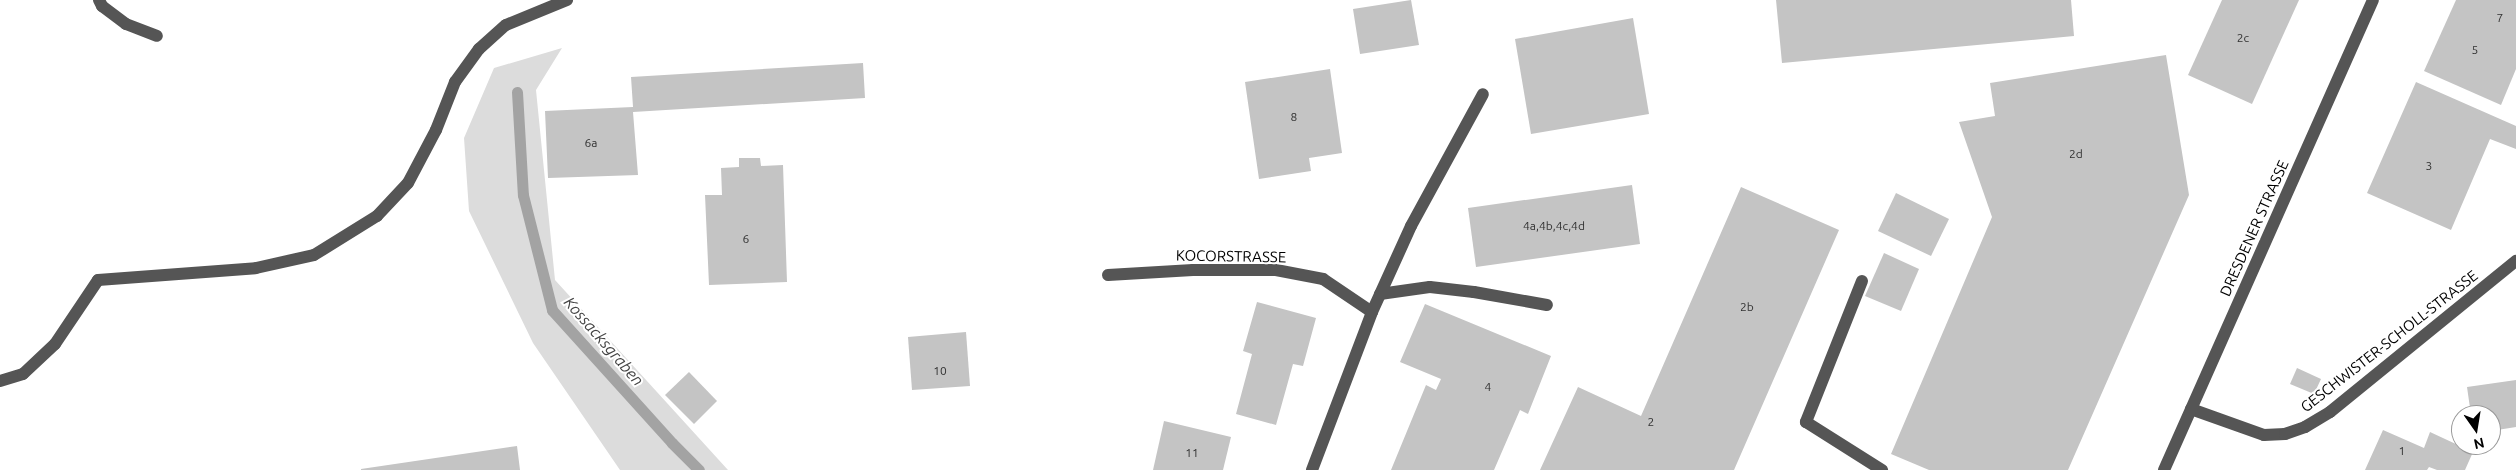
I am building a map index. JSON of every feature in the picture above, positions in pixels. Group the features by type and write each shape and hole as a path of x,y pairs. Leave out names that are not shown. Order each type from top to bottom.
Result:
{"street":[{"path":"100,0 102,6 126,24 157,36"},
{"path":"0,381 23,374 55,344 98,280 256,268 314,255 377,216 408,183 436,130 455,82 479,49 506,25 567,0"},
{"name":"DRESDENER STRASSE","path":"2164,470 2373,0"},
{"path":"1312,470 1380,294 1411,226 1483,94"},
{"name":"GESCHWISTER-SCHOLL-STRASSE","path":"2192,409 2264,435 2286,434 2305,427 2330,412 2516,261"},
{"name":"KOCORSTRASSE","path":"1108,275 1193,270 1276,270 1323,278 1372,312"},
{"path":"1862,281 1806,422 1882,470"},
{"path":"1380,294 1430,287 1474,292 1547,305"}],"shaded area":[{"path":"562,48 536,90 555,280 728,470 620,470 533,343 469,211 464,138 494,68"}],"building":[{"path":"1411,0 1419,45 1360,54 1353,9"},
{"path":"1776,0 2071,0 2074,36 1782,63"},
{"path":"2222,0 2299,0 2252,104 2188,75"},
{"path":"2456,0 2516,0 2516,69 2501,105 2424,71"},
{"path":"1633,18 1649,114 1531,134 1515,39"},
{"path":"2166,55 2189,195 2068,470 1929,470 1891,454 1992,217 1959,122 1995,116 1990,83"},
{"path":"863,63 865,98 633,112 638,175 548,178 545,111 633,107 631,77"},
{"path":"1330,69 1342,153 1309,158 1311,171 1259,179 1245,82"},
{"path":"2416,82 2516,126 2516,149 2490,139 2451,230 2367,193"},
{"path":"739,158 760,158 761,166 783,165 787,282 709,285 705,195 722,195 721,168 739,167"},
{"path":"1632,185 1640,244 1476,267 1468,208"},
{"path":"1741,187 1839,230 1734,470 1540,470 1578,387 1641,416"},
{"path":"1896,193 1949,219 1931,256 1878,231"},
{"path":"1884,253 1919,269 1901,311 1865,296"},
{"path":"1257,302 1316,318 1303,366 1293,364 1276,425 1236,414 1252,354 1243,351"},
{"path":"1425,304 1551,356 1528,414 1520,410 1494,470 1391,470 1426,385 1436,390 1441,379 1400,362"},
{"path":"966,332 970,386 912,390 908,337"},
{"path":"2297,368 2321,379 2314,394 2290,384"},
{"path":"689,372 717,401 694,424 665,395"},
{"path":"2516,380 2516,427 2501,429 2501,405 2470,405 2467,387"},
{"path":"1164,421 1231,437 1223,470 1153,470"},
{"path":"2383,430 2424,448 2430,432 2451,442 2451,455 2472,455 2465,470 2437,470 2429,467 2427,470 2365,470"},
{"path":"517,446 520,470 361,470 361,469"}],"waterway":[{"name":"Kossacksgraben","path":"517,92 523,195 552,310 672,443 699,470"}]}
